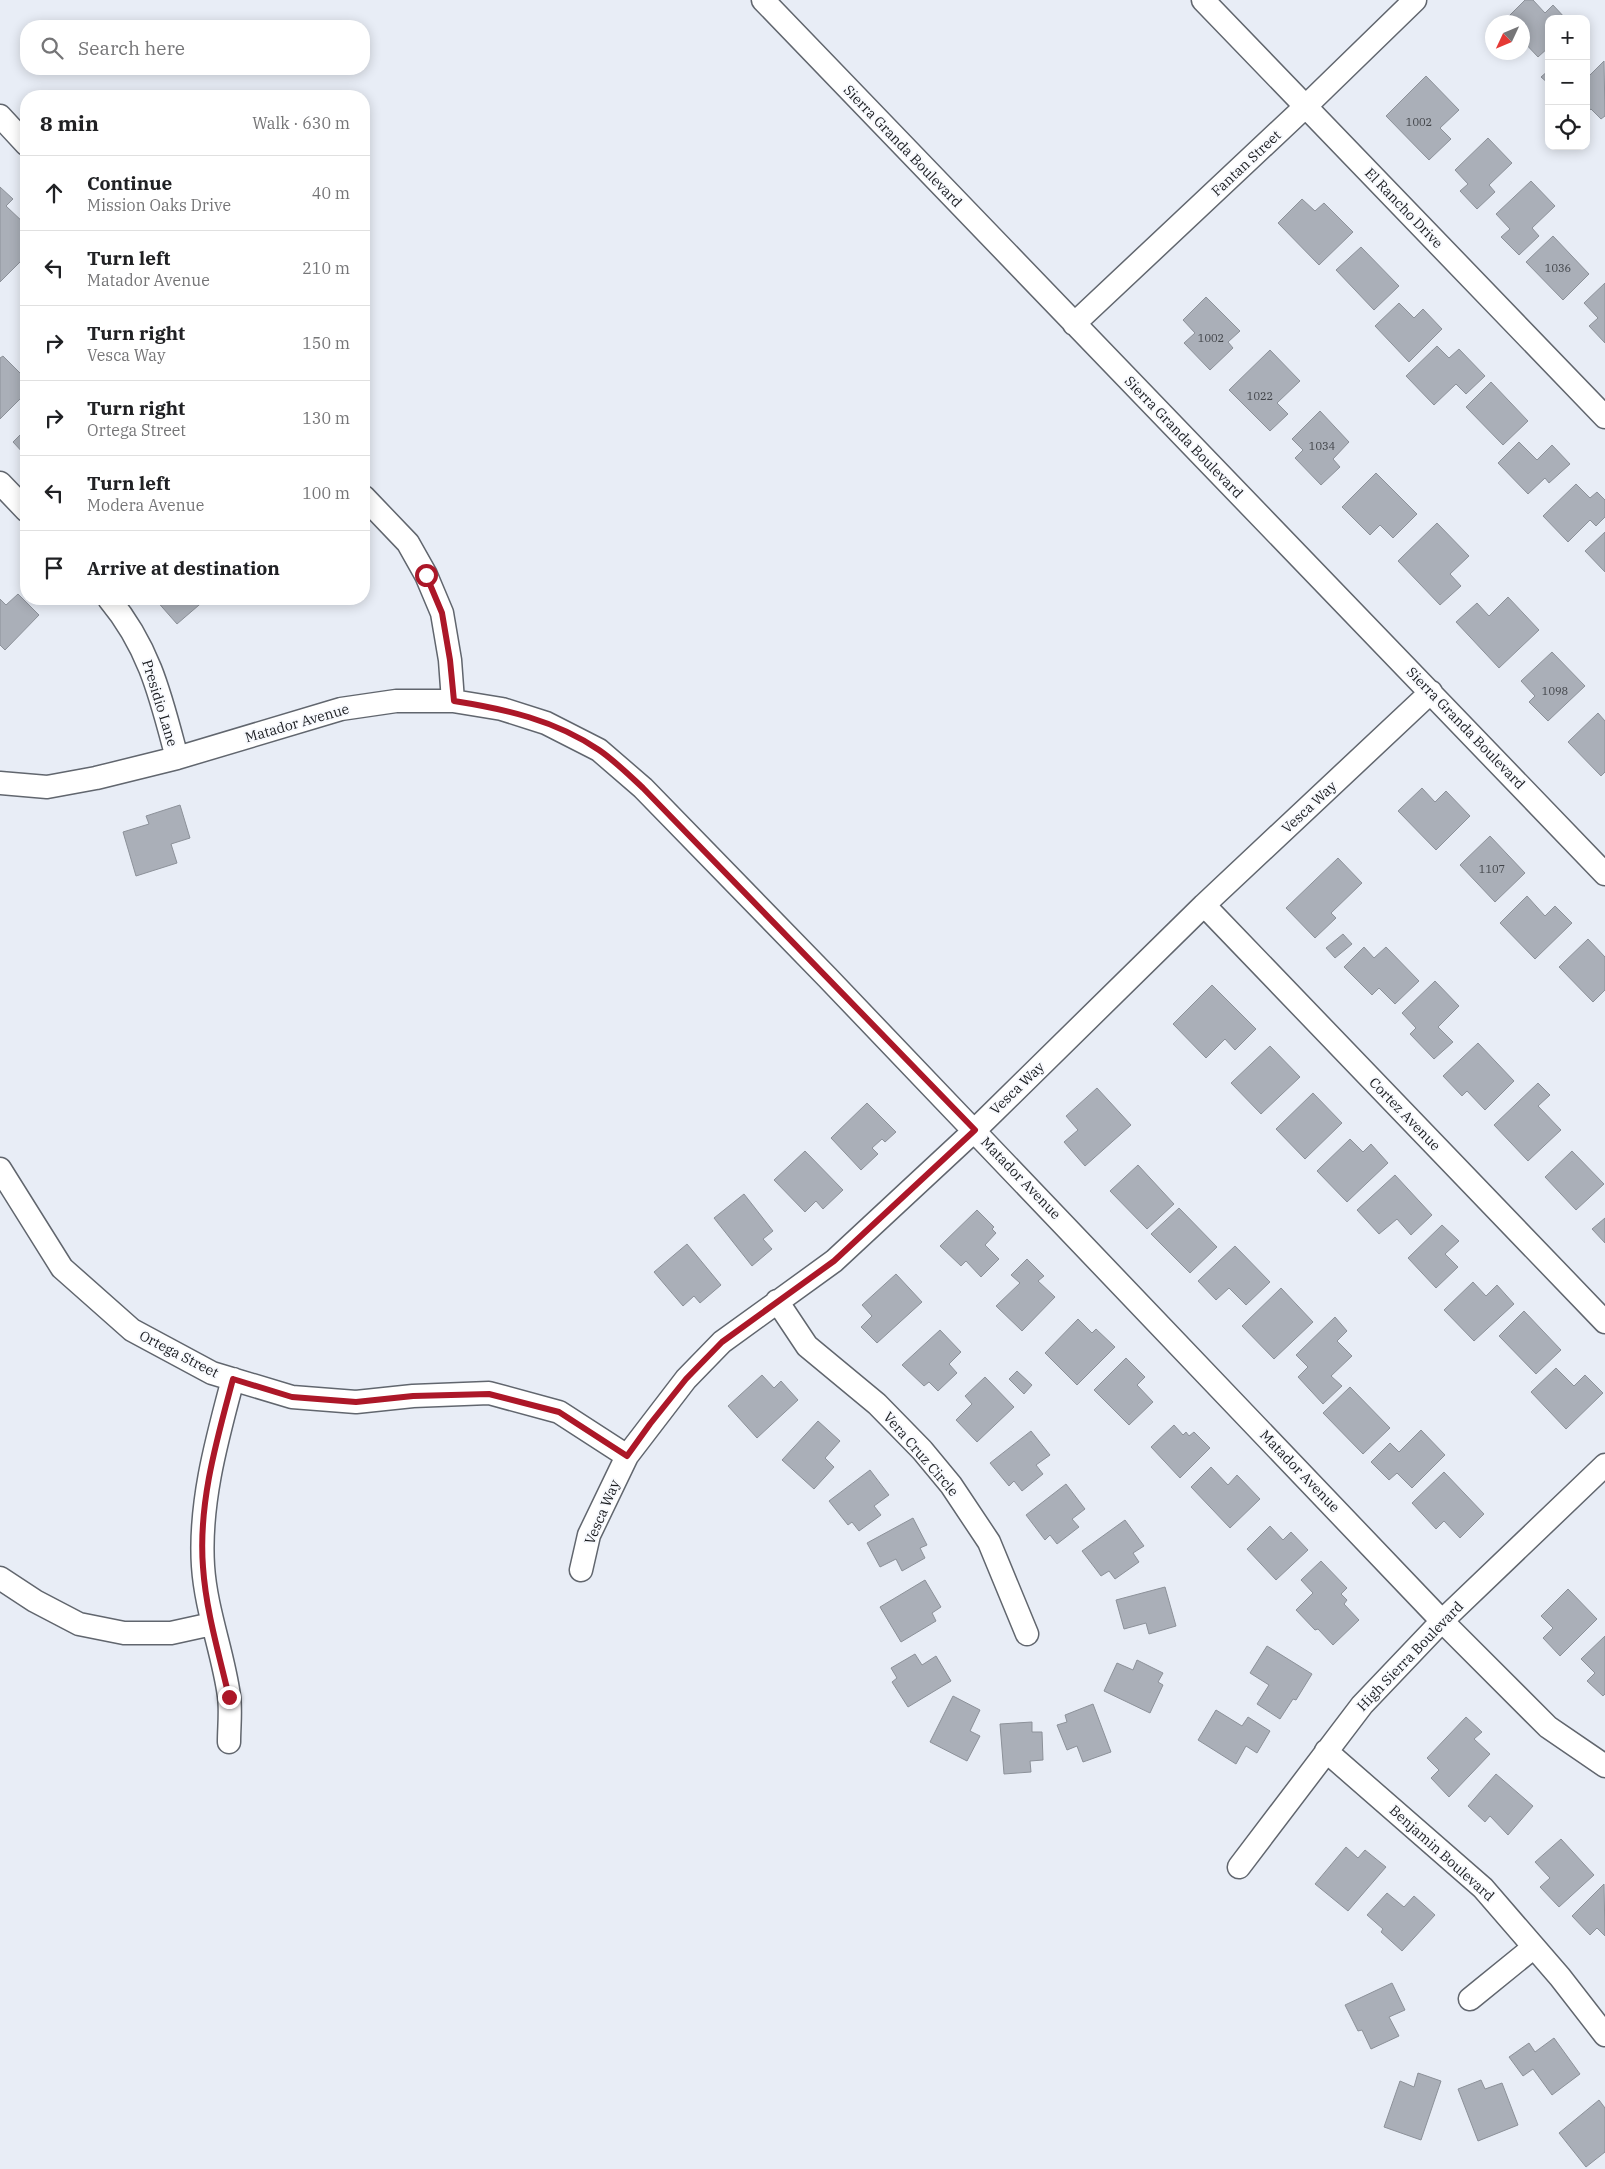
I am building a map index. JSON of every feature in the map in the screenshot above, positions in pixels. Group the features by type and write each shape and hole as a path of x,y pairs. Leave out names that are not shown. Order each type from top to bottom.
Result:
{"street":[{"name":"Sierra Granda Boulevard","path":"764,0 1605,874"},
{"name":"El Rancho Drive","path":"1203,0 1605,417"},
{"name":"Fantan Street","path":"1074,324 1306,106 1415,0"},
{"path":"0,116 20,138"},
{"path":"0,483 20,504"},
{"path":"370,503 408,543 426,575 442,613 450,660 454,701"},
{"name":"Presidio Lane","path":"114,605 122,614 145,652 161,696 177,758"},
{"name":"Vesca Way","path":"581,1570 589,1535 627,1456 686,1379 722,1342 834,1261 975,1130 1204,905 1431,692"},
{"name":"Matador Avenue","path":"0,783 47,786 96,778 177,758 341,709 396,701 454,701 502,709 546,722 599,750 643,788 975,1130 1442,1621 1548,1727 1605,1766"},
{"name":"Cortez Avenue","path":"1204,905 1605,1322"},
{"name":"Ortega Street","path":"0,1169 62,1268 132,1330 212,1373 292,1397 356,1402 413,1396 489,1394 559,1412 627,1456"},
{"name":"Vera Cruz Circle","path":"777,1301 807,1346 877,1404 922,1450 951,1485 990,1542 1028,1634"},
{"path":"228,1742 229,1697 212,1624 203,1565 204,1517 213,1452 233,1379"},
{"name":"High Sierra Boulevard","path":"1239,1867 1362,1705 1442,1621 1605,1465"},
{"path":"0,1578 35,1601 79,1624 124,1633 171,1633 212,1624"},
{"name":"Benjamin Boulevard","path":"1326,1751 1483,1888 1560,1977 1605,2035"},
{"path":"1470,1999 1534,1947"}],"building":[{"path":"1525,0 1533,0 1545,13 1553,5 1562,15 1545,15 1545,51 1538,57 1530,48 1530,15 1510,15"},
{"path":"1604,61 1605,116 1601,119 1590,110 1590,75"},
{"path":"1426,76 1459,110 1440,128 1451,139 1429,160 1386,116"},
{"path":"1488,138 1512,163 1489,185 1495,192 1477,209 1460,191 1468,184 1455,170"},
{"path":"1531,181 1555,206 1532,228 1539,236 1519,255 1501,237 1510,229 1496,214"},
{"path":"0,187 13,199 6,206 20,219 20,262 0,282"},
{"path":"1302,199 1315,211 1324,203 1353,232 1319,265 1278,223"},
{"path":"1553,236 1589,274 1563,300 1526,262"},
{"path":"1361,247 1399,286 1374,310 1336,270"},
{"path":"1605,283 1605,343 1589,326 1598,318 1584,303"},
{"path":"1206,297 1240,331 1228,342 1233,348 1210,370 1184,343 1195,333 1183,320"},
{"path":"1399,303 1414,318 1423,309 1442,329 1409,362 1375,326"},
{"path":"1437,346 1449,358 1459,349 1485,376 1466,394 1456,384 1434,405 1406,376"},
{"path":"1270,350 1300,381 1277,403 1288,414 1270,431 1229,390"},
{"path":"3,356 20,373 20,399 0,419 0,358"},
{"path":"1491,382 1528,421 1503,445 1466,407"},
{"path":"1320,411 1349,442 1333,459 1340,467 1321,485 1295,458 1303,450 1292,439"},
{"path":"20,435 20,450 13,442"},
{"path":"1519,442 1537,460 1552,445 1570,464 1549,483 1545,478 1528,494 1498,463"},
{"path":"1376,473 1417,514 1393,538 1380,525 1370,535 1342,507"},
{"path":"1576,484 1590,498 1597,492 1605,500 1605,517 1596,526 1590,520 1568,542 1543,516"},
{"path":"1437,523 1469,556 1450,574 1461,586 1440,605 1398,561"},
{"path":"1605,532 1605,572 1585,551"},
{"path":"18,594 20,596 20,605 29,605 39,615 5,650 0,645 0,599 6,605"},
{"path":"1508,597 1539,630 1499,668 1456,622 1477,603 1489,616"},
{"path":"160,605 199,605 177,624"},
{"path":"1552,652 1585,686 1548,721 1529,702 1535,696 1521,681"},
{"path":"1598,713 1605,721 1605,772 1601,776 1568,742"},
{"path":"1422,788 1435,802 1446,791 1470,816 1436,850 1398,811"},
{"path":"180,805 190,838 171,844 177,863 136,876 123,832 149,824 146,816"},
{"path":"1490,836 1525,873 1495,902 1460,865"},
{"path":"1338,858 1362,883 1331,913 1336,918 1315,938 1286,908"},
{"path":"1527,896 1545,916 1555,906 1572,923 1535,959 1500,923"},
{"path":"1343,934 1352,944 1335,958 1326,948"},
{"path":"1588,939 1605,957 1605,990 1593,1002 1559,967"},
{"path":"1364,947 1374,958 1386,947 1419,981 1395,1004 1379,988 1372,995 1344,967"},
{"path":"1435,981 1459,1006 1438,1027 1453,1042 1434,1059 1410,1034 1416,1028 1402,1013"},
{"path":"1212,985 1256,1029 1235,1050 1225,1039 1206,1058 1173,1024"},
{"path":"1478,1043 1514,1081 1485,1110 1467,1091 1462,1096 1443,1076"},
{"path":"1270,1046 1300,1077 1261,1114 1231,1083"},
{"path":"1538,1083 1550,1095 1538,1106 1561,1130 1528,1161 1494,1125"},
{"path":"1097,1088 1131,1125 1085,1166 1064,1142 1078,1130 1066,1116"},
{"path":"1313,1093 1342,1123 1305,1159 1276,1129"},
{"path":"867,1103 896,1132 885,1142 882,1139 872,1148 878,1154 861,1170 831,1138"},
{"path":"1350,1139 1363,1152 1371,1144 1388,1163 1347,1202 1317,1171"},
{"path":"805,1151 843,1190 823,1209 816,1201 805,1212 774,1180"},
{"path":"1572,1151 1604,1184 1576,1210 1545,1177"},
{"path":"1138,1165 1174,1204 1147,1229 1110,1191"},
{"path":"1395,1175 1432,1215 1411,1235 1397,1219 1379,1234 1357,1210"},
{"path":"744,1194 773,1231 763,1239 772,1249 752,1266 714,1218"},
{"path":"1179,1208 1217,1247 1190,1273 1151,1234"},
{"path":"977,1210 994,1227 992,1229 996,1233 985,1245 999,1259 981,1277 966,1261 961,1266 940,1246"},
{"path":"1605,1218 1605,1243 1592,1229"},
{"path":"1442,1225 1459,1241 1445,1254 1458,1267 1436,1288 1408,1258"},
{"path":"687,1244 721,1285 700,1303 694,1296 683,1306 654,1272"},
{"path":"1235,1246 1270,1282 1246,1305 1229,1288 1216,1300 1198,1281"},
{"path":"1027,1259 1044,1276 1038,1281 1055,1297 1022,1331 996,1306 1020,1283 1011,1275"},
{"path":"896,1274 922,1302 877,1343 861,1327 872,1316 862,1305"},
{"path":"1473,1282 1486,1296 1497,1285 1514,1304 1474,1341 1444,1310"},
{"path":"1281,1288 1313,1322 1274,1359 1242,1326"},
{"path":"1524,1311 1561,1350 1536,1374 1499,1336"},
{"path":"1335,1317 1347,1331 1337,1341 1352,1356 1331,1376 1342,1386 1323,1404 1298,1377 1308,1367 1296,1355"},
{"path":"1078,1319 1092,1333 1096,1329 1115,1347 1077,1385 1045,1353"},
{"path":"940,1330 961,1352 949,1364 957,1373 938,1391 929,1382 924,1386 902,1365"},
{"path":"1126,1358 1145,1377 1137,1385 1153,1402 1129,1425 1094,1390"},
{"path":"1556,1368 1574,1386 1585,1375 1603,1393 1566,1429 1531,1392"},
{"path":"1017,1371 1032,1385 1024,1394 1009,1379"},
{"path":"762,1375 774,1388 781,1381 798,1400 757,1438 728,1406"},
{"path":"985,1377 1014,1407 977,1442 956,1420 972,1404 965,1396"},
{"path":"1350,1387 1390,1428 1363,1454 1323,1413"},
{"path":"818,1421 840,1441 825,1458 834,1467 814,1489 782,1460"},
{"path":"1174,1425 1183,1435 1186,1432 1189,1436 1194,1432 1210,1448 1180,1478 1151,1447"},
{"path":"1421,1430 1445,1455 1412,1488 1397,1473 1389,1480 1371,1462 1390,1443 1399,1452"},
{"path":"1031,1431 1050,1455 1036,1465 1043,1474 1022,1491 1014,1481 1009,1486 990,1463"},
{"path":"1211,1467 1228,1485 1237,1475 1260,1499 1230,1528 1191,1487"},
{"path":"870,1470 889,1495 874,1506 881,1515 859,1531 852,1522 848,1525 829,1501"},
{"path":"1444,1472 1484,1514 1460,1538 1444,1521 1436,1529 1412,1503"},
{"path":"1066,1484 1085,1509 1072,1519 1079,1527 1057,1544 1050,1535 1045,1540 1026,1515"},
{"path":"913,1518 927,1545 920,1548 925,1558 902,1571 896,1559 880,1567 867,1543"},
{"path":"1125,1520 1144,1546 1133,1553 1139,1562 1115,1579 1109,1571 1101,1576 1082,1551"},
{"path":"1270,1526 1283,1540 1291,1532 1308,1550 1276,1580 1247,1549"},
{"path":"1321,1561 1347,1588 1341,1594 1347,1600 1344,1604 1359,1620 1333,1645 1296,1610 1313,1593 1301,1580"},
{"path":"925,1580 941,1607 932,1613 936,1621 901,1642 880,1607"},
{"path":"1165,1587 1176,1626 1149,1634 1146,1623 1124,1629 1116,1600"},
{"path":"1568,1589 1597,1619 1560,1656 1543,1638 1553,1628 1541,1616"},
{"path":"1605,1636 1605,1694 1603,1696 1587,1681 1595,1673 1581,1659"},
{"path":"1267,1646 1312,1674 1296,1700 1293,1699 1280,1719 1257,1704 1269,1685 1250,1673"},
{"path":"915,1654 922,1665 936,1656 951,1681 908,1707 892,1682 897,1678 891,1668"},
{"path":"1137,1660 1163,1673 1158,1682 1163,1685 1150,1713 1104,1691 1117,1663 1133,1670"},
{"path":"953,1696 980,1710 970,1731 980,1736 967,1761 930,1742"},
{"path":"1093,1704 1111,1752 1083,1762 1077,1746 1067,1750 1057,1725 1067,1722 1065,1715"},
{"path":"1216,1710 1242,1726 1248,1717 1270,1731 1257,1753 1246,1746 1236,1764 1198,1740"},
{"path":"1466,1717 1482,1732 1474,1739 1490,1754 1449,1797 1431,1778 1439,1770 1427,1758"},
{"path":"1032,1722 1032,1732 1042,1732 1043,1760 1030,1761 1031,1772 1004,1774 1000,1724"},
{"path":"1496,1774 1533,1806 1508,1835 1490,1816 1485,1822 1468,1806"},
{"path":"1561,1839 1594,1875 1559,1907 1540,1887 1550,1878 1535,1862"},
{"path":"1346,1847 1358,1858 1365,1850 1386,1867 1348,1911 1315,1884"},
{"path":"1604,1884 1605,1936 1597,1928 1590,1935 1572,1916"},
{"path":"1387,1893 1404,1907 1414,1896 1435,1915 1402,1951 1381,1932 1383,1929 1367,1915"},
{"path":"1392,1983 1405,2010 1389,2017 1399,2036 1371,2049 1362,2030 1358,2031 1345,2005"},
{"path":"1554,2038 1580,2074 1552,2095 1533,2069 1523,2076 1509,2057 1529,2043 1535,2052"},
{"path":"1418,2073 1441,2081 1421,2140 1384,2127 1400,2081 1414,2087"},
{"path":"1481,2080 1485,2089 1502,2083 1518,2125 1478,2141 1458,2089"},
{"path":"1599,2100 1605,2108 1605,2152 1586,2167 1559,2133"}],"route":[{"path":"229,1697 205,1590 203,1565 204,1517 213,1452 233,1379 292,1397 356,1402 413,1396 489,1394 559,1412 627,1456 686,1379 722,1342 834,1261 975,1130 643,788 599,750 546,722 502,709 454,701 450,660 442,613 426,575"}]}
